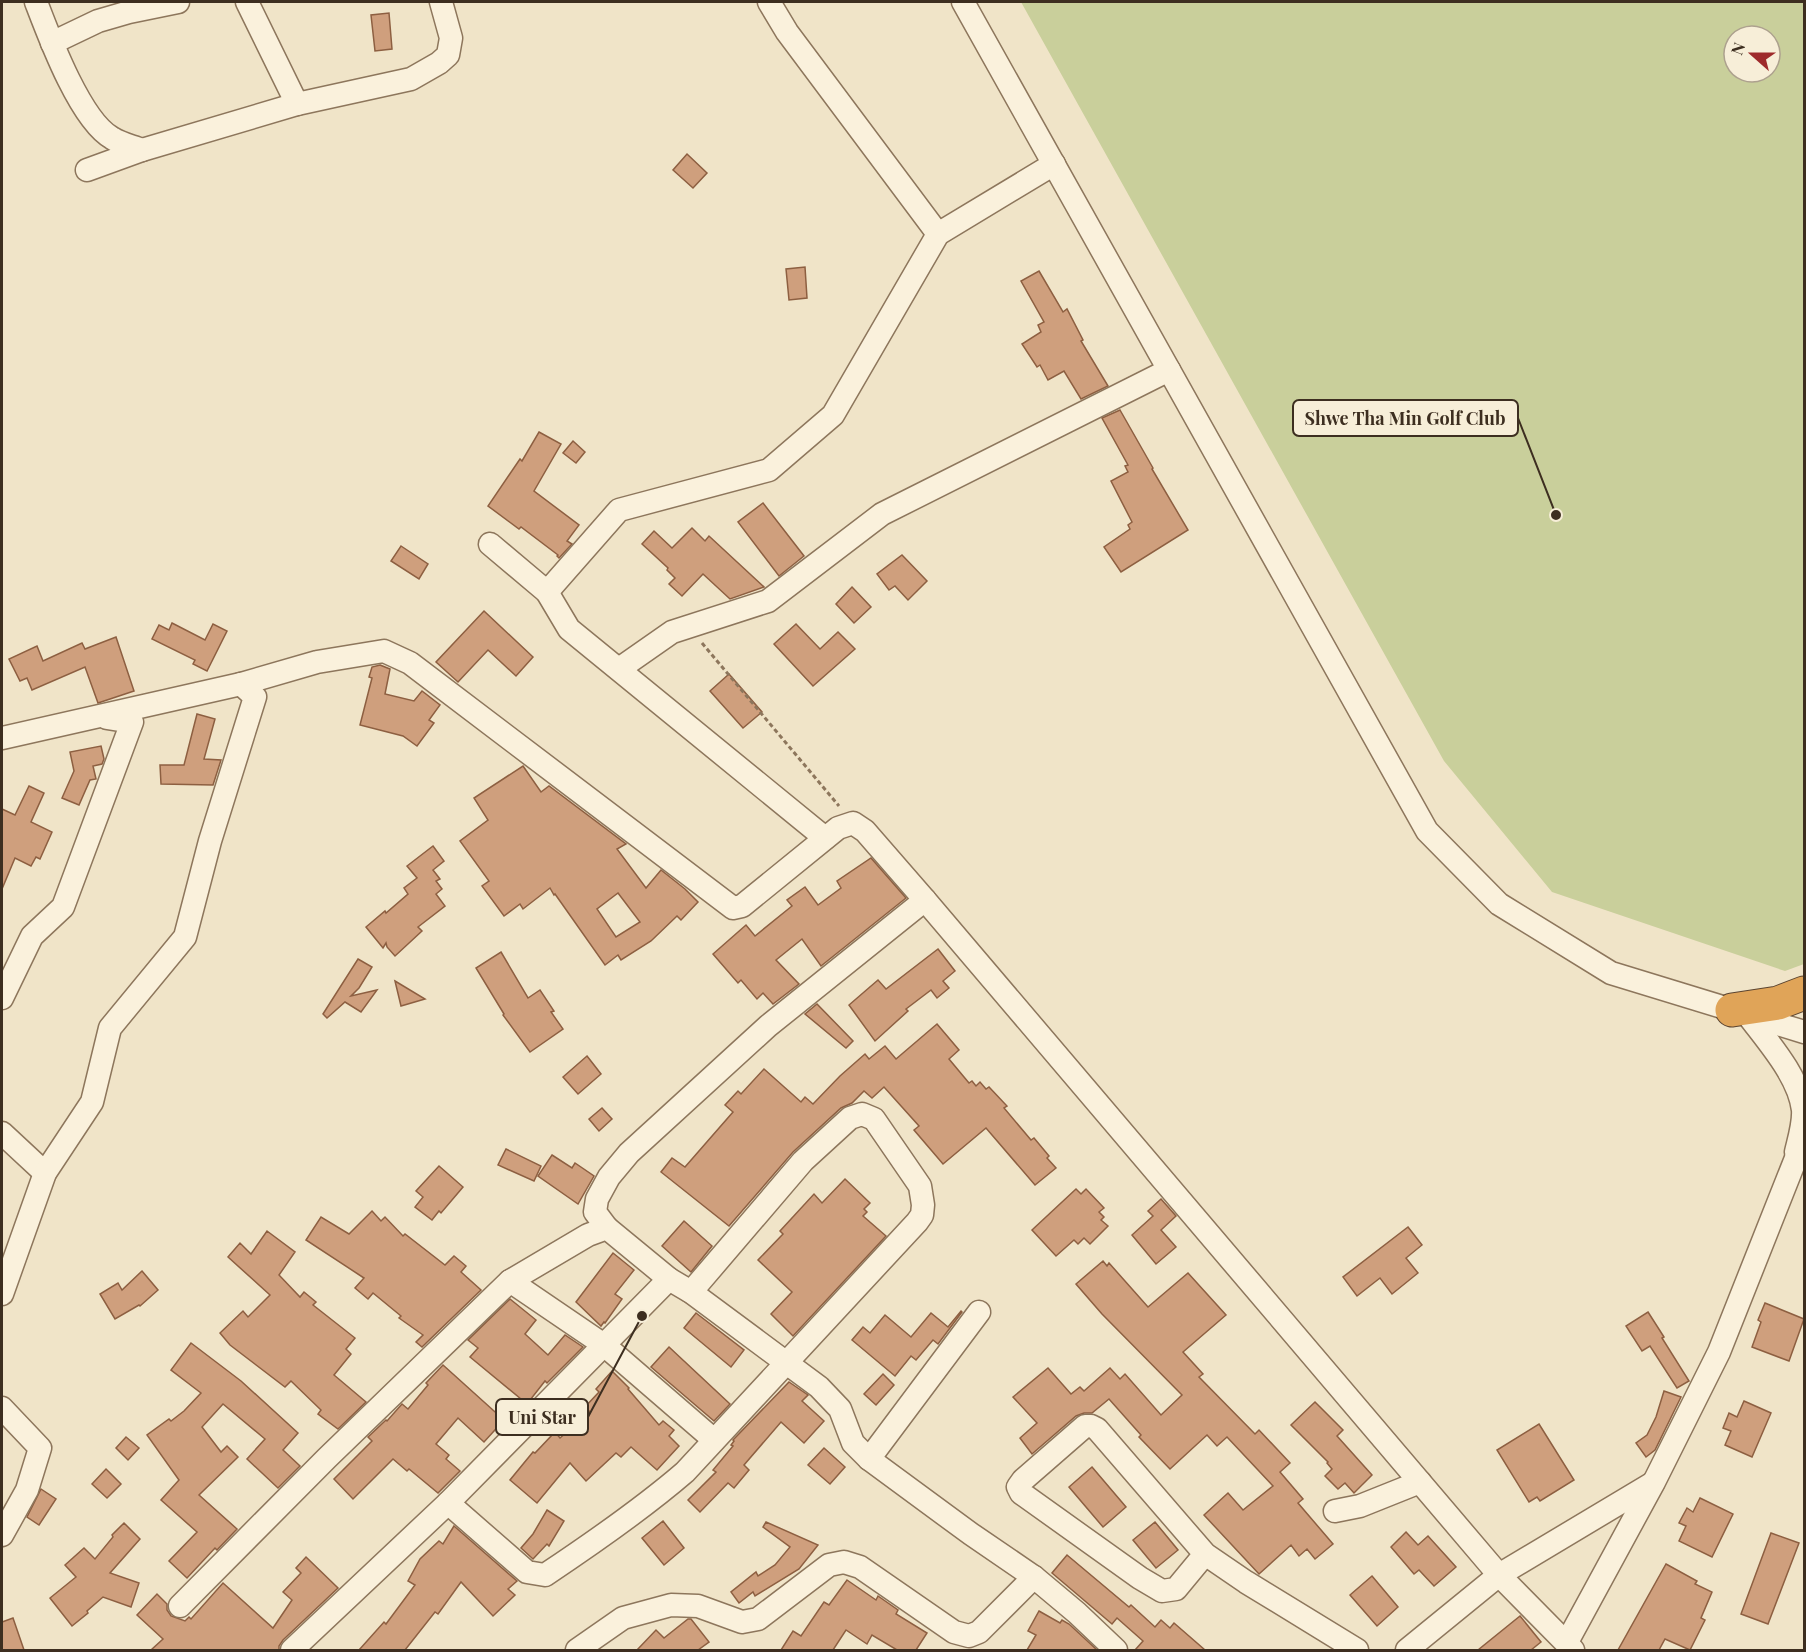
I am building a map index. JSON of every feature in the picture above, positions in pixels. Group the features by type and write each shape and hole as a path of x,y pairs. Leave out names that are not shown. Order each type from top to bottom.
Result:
{"highway":[{"path":"1739,1012 1778,1003 1804,993"}],"street":[{"path":"36,2 59,60 89,117 111,138 142,150"},
{"path":"52,43 126,7 178,2"},
{"path":"247,2 297,104"},
{"path":"87,170 142,150 297,104 411,79 439,63 448,55 451,38 441,2"},
{"path":"768,2 787,32 938,234"},
{"path":"963,2 1427,831 1499,904 1611,973 1804,1032"},
{"path":"547,592 619,510 769,470 833,415 938,234 1054,164"},
{"path":"619,669 672,632 768,601 882,514 1169,370"},
{"path":"490,544 547,592 569,629 825,838"},
{"path":"2,738 241,684 317,662 384,651 410,663 733,908 742,906 838,828 853,823 865,831 925,900 1499,1575 1570,1646 1719,1352 1804,1138"},
{"path":"2,1294 45,1173 92,1102 110,1028 185,937 210,841 255,698 241,684"},
{"path":"2,998 32,936 63,907 132,722 96,717"},
{"path":"925,900 768,1026 629,1153 609,1177 597,1199 595,1212 607,1228 669,1279 692,1292 819,1387 840,1409 853,1443 868,1459 1034,1577 1116,1650"},
{"path":"1739,1012 1773,1048 1793,1078 1803,1112 1795,1162"},
{"path":"448,1503 527,1572 545,1575 656,1497 685,1472 922,1215 920,1186 874,1119 862,1114 850,1118 803,1161 692,1292"},
{"path":"2,1133 45,1173"},
{"path":"180,1606 327,1458 510,1281 579,1239 607,1228"},
{"path":"292,1650 448,1503 669,1279"},
{"path":"510,1281 604,1345 714,1440"},
{"path":"868,1459 979,1312"},
{"path":"2,1408 40,1448 27,1491 2,1535"},
{"path":"1205,1554 1176,1589 1162,1591 1020,1493 1018,1487 1023,1480 1085,1426 1091,1426 1097,1429 1205,1554 1357,1650"},
{"path":"1335,1511 1360,1506 1420,1482"},
{"path":"1407,1650 1499,1575 1654,1482"},
{"path":"577,1650 623,1618 671,1605 698,1606 742,1622 758,1619 829,1565 844,1562 860,1567 954,1632 969,1636 979,1632 1034,1577"}],"path":[{"path":"689,627 853,823"}],"green space":[{"path":"1021,2 1804,2 1804,964 1785,971 1552,892 1444,761"}],"building":[{"path":"389,13 392,49 375,51 371,15"},
{"path":"687,154 707,173 693,188 673,170"},
{"path":"805,267 807,298 789,300 786,269"},
{"path":"1039,271 1063,312 1067,309 1083,340 1081,341 1108,386 1081,399 1064,371 1048,380 1040,365 1037,367 1022,344 1041,332 1038,325 1044,322 1021,281"},
{"path":"1120,410 1188,530 1121,572 1104,547 1130,529 1128,525 1132,522 1111,481 1128,472 1125,466 1128,465 1102,418"},
{"path":"539,432 561,444 534,491 579,525 567,541 572,544 559,558 521,527 519,529 488,506 520,459 522,461"},
{"path":"573,441 585,452 576,463 563,453"},
{"path":"763,503 804,556 779,576 738,522"},
{"path":"692,528 705,541 709,536 764,587 730,599 703,574 682,596 669,584 675,578 667,570 668,568 642,544 654,531 672,548"},
{"path":"401,546 428,564 419,579 391,561"},
{"path":"902,555 927,581 908,600 895,586 889,590 877,574"},
{"path":"852,587 871,607 854,623 836,604"},
{"path":"484,611 533,657 516,676 488,650 458,682 436,662"},
{"path":"172,623 205,640 213,624 227,631 207,671 193,664 195,660 152,639 159,625 169,630"},
{"path":"796,624 820,649 838,632 855,649 813,686 774,644"},
{"path":"116,637 134,691 98,703 85,667 32,690 27,678 20,681 9,659 37,646 43,661 82,643 85,649"},
{"path":"380,665 390,669 385,694 414,701 422,691 440,705 429,720 434,723 417,746 403,736 360,725 372,678 369,677 372,667"},
{"path":"729,674 762,712 743,728 710,691"},
{"path":"197,714 215,719 204,759 221,760 213,785 161,784 160,765 184,765"},
{"path":"101,746 104,759 102,764 93,766 96,779 90,780 79,805 62,798 74,771 70,752"},
{"path":"523,766 541,792 549,786 626,844 617,849 646,888 661,870 698,902 681,920 677,916 651,941 621,960 618,955 605,965 550,888 523,909 520,904 504,916 482,886 489,881 460,841 488,820 474,798","holes":["618,893 640,922 616,937 597,909"]},
{"path":"29,786 44,793 31,822 52,832 40,859 36,857 31,866 15,858 2,889 2,809 15,815"},
{"path":"433,846 444,861 433,870 440,879 436,881 442,889 436,894 445,906 418,927 422,931 395,956 386,943 383,948 366,927 408,894 404,888 417,878 407,866"},
{"path":"871,858 906,898 821,966 802,939 776,960 799,984 773,1004 763,993 757,999 741,980 738,983 713,954 746,925 755,936 792,906 787,900 805,887 818,905 841,888 837,881"},
{"path":"938,949 955,971 943,981 949,988 937,998 931,990 906,1009 908,1011 875,1041 849,1005 878,980 886,989"},
{"path":"501,952 528,998 540,990 563,1029 530,1052 503,1015 476,968"},
{"path":"358,959 372,967 351,996 377,990 361,1012 345,1002 327,1018 323,1014"},
{"path":"395,981 425,999 401,1006"},
{"path":"817,1004 853,1041 846,1048 805,1014"},
{"path":"937,1024 959,1050 949,1059 969,1083 972,1081 976,1086 980,1082 986,1089 989,1087 1007,1106 1004,1108 1031,1140 1034,1138 1049,1156 1047,1158 1056,1168 1035,1185 986,1128 943,1164 914,1130 919,1126 884,1087 872,1098 864,1091 852,1103 841,1108 793,1152 729,1226 661,1172 672,1158 685,1167 733,1112 725,1105 738,1091 741,1094 764,1069 801,1102 805,1097 813,1104 865,1054 869,1059 885,1046 896,1059"},
{"path":"587,1056 601,1074 578,1094 563,1077"},
{"path":"602,1108 612,1119 599,1131 589,1119"},
{"path":"506,1149 541,1166 534,1181 498,1165"},
{"path":"552,1155 572,1168 575,1163 594,1176 578,1204 538,1176"},
{"path":"439,1166 463,1187 432,1220 415,1207 423,1197 416,1191"},
{"path":"845,1179 870,1203 864,1209 867,1212 863,1216 886,1236 793,1336 771,1314 792,1292 758,1260 783,1234 780,1231 814,1194 822,1203"},
{"path":"1076,1189 1081,1194 1086,1189 1104,1208 1099,1212 1104,1217 1101,1220 1108,1226 1090,1244 1084,1238 1078,1244 1074,1240 1056,1256 1032,1230"},
{"path":"1161,1199 1176,1216 1161,1230 1176,1247 1156,1264 1132,1235 1153,1216 1148,1211"},
{"path":"372,1211 381,1221 385,1217 403,1236 405,1234 445,1265 454,1256 466,1266 461,1272 481,1290 422,1347 416,1342 423,1335 399,1318 401,1316 373,1293 368,1299 355,1288 364,1278 306,1240 321,1217 349,1234"},
{"path":"684,1221 712,1246 691,1272 662,1246"},
{"path":"1408,1227 1422,1245 1406,1258 1418,1273 1392,1294 1380,1278 1357,1296 1343,1277"},
{"path":"267,1231 295,1252 279,1275 300,1297 304,1292 316,1302 313,1305 355,1338 346,1349 351,1354 334,1375 366,1402 338,1429 318,1414 321,1410 291,1381 285,1387 230,1345 220,1333 243,1311 248,1317 270,1295 228,1257 240,1243 251,1254"},
{"path":"613,1253 634,1270 615,1294 622,1299 601,1326 576,1302"},
{"path":"1103,1261 1107,1266 1109,1263 1148,1307 1188,1273 1226,1315 1183,1352 1203,1374 1199,1377 1255,1434 1259,1430 1290,1463 1280,1472 1303,1499 1298,1503 1333,1544 1315,1559 1307,1549 1299,1556 1291,1545 1259,1574 1204,1515 1228,1493 1243,1510 1273,1486 1227,1437 1217,1446 1207,1435 1170,1469 1139,1437 1141,1435 1109,1399 1092,1413 1076,1416 1032,1454 1020,1438 1037,1423 1013,1397 1048,1368 1071,1394 1080,1387 1084,1391 1110,1368 1120,1379 1125,1374 1161,1415 1182,1395 1102,1314 1076,1284"},
{"path":"142,1271 158,1290 140,1306 115,1319 100,1294 118,1283 122,1290"},
{"path":"510,1299 536,1320 525,1334 548,1355 565,1335 583,1347 547,1383 545,1381 527,1404 470,1357 478,1348 468,1340"},
{"path":"1765,1303 1804,1319 1789,1361 1752,1347 1761,1322 1758,1320"},
{"path":"961,1311 938,1344 933,1340 916,1360 911,1356 895,1376 852,1340 863,1327 870,1333 885,1315 911,1337 931,1313 948,1327"},
{"path":"1648,1312 1689,1381 1677,1388 1650,1346 1642,1351 1626,1326"},
{"path":"696,1313 744,1350 731,1367 684,1328"},
{"path":"191,1343 241,1381 298,1433 283,1450 300,1466 278,1488 247,1459 265,1439 223,1404 202,1427 221,1452 227,1446 238,1457 199,1495 237,1529 217,1550 215,1548 187,1578 169,1561 197,1532 161,1500 179,1480 147,1435 184,1411 201,1393 171,1370"},
{"path":"669,1347 730,1404 714,1421 651,1367"},
{"path":"443,1365 504,1420 484,1442 458,1418 436,1444 449,1455 446,1459 460,1471 438,1493 393,1459 353,1499 334,1479 372,1441 368,1437 402,1404 408,1409 428,1385 426,1383"},
{"path":"612,1371 659,1425 663,1421 674,1430 669,1436 679,1446 657,1470 631,1447 621,1457 616,1453 586,1481 570,1463 537,1503 510,1480 533,1452 535,1453 555,1432 560,1438 590,1412 585,1407 599,1392 596,1389"},
{"path":"883,1374 894,1385 876,1405 864,1394"},
{"path":"789,1382 808,1395 802,1401 824,1421 804,1443 781,1422 744,1465 749,1470 734,1488 728,1483 700,1512 688,1500 716,1472 713,1470 733,1446 731,1445 733,1440"},
{"path":"1664,1391 1681,1397 1655,1450 1646,1457 1636,1443 1647,1435 1656,1417"},
{"path":"1744,1401 1771,1413 1752,1457 1725,1445 1731,1431 1723,1428 1729,1413 1737,1417"},
{"path":"1315,1402 1343,1430 1337,1436 1372,1475 1354,1493 1345,1483 1338,1489 1325,1476 1332,1469 1328,1462 1291,1425"},
{"path":"1539,1424 1574,1480 1540,1501 1537,1497 1529,1502 1497,1450"},
{"path":"126,1437 139,1448 128,1460 116,1448"},
{"path":"824,1448 845,1467 830,1484 808,1465"},
{"path":"1092,1467 1126,1507 1103,1527 1069,1487"},
{"path":"106,1469 121,1484 107,1498 92,1484"},
{"path":"41,1489 56,1499 39,1525 27,1517"},
{"path":"1700,1498 1733,1514 1712,1557 1679,1541 1686,1526 1679,1523 1687,1508 1693,1512"},
{"path":"547,1510 564,1521 549,1546 547,1544 533,1559 521,1548 533,1534"},
{"path":"663,1521 684,1548 664,1565 642,1538"},
{"path":"766,1522 818,1545 799,1569 755,1596 753,1592 739,1603 731,1592 756,1572 758,1576 775,1565 790,1547 763,1527"},
{"path":"1155,1522 1178,1550 1156,1568 1133,1540"},
{"path":"124,1523 140,1539 110,1573 139,1583 131,1607 103,1597 72,1626 50,1598 76,1577 65,1565 84,1548 95,1559 113,1537 112,1535"},
{"path":"454,1526 517,1581 508,1589 515,1595 493,1616 461,1582 438,1614 435,1612 405,1650 359,1650 384,1622 386,1624 415,1585 408,1581 420,1559 439,1541 443,1544"},
{"path":"1406,1532 1418,1545 1428,1536 1456,1567 1434,1586 1419,1570 1414,1574 1391,1547"},
{"path":"1771,1533 1799,1543 1768,1624 1741,1614"},
{"path":"1067,1555 1129,1607 1131,1605 1155,1627 1161,1620 1170,1628 1174,1623 1205,1650 1135,1650 1143,1641 1117,1618 1112,1624 1052,1573"},
{"path":"306,1557 338,1588 283,1640 279,1650 151,1650 163,1639 137,1615 157,1594 167,1604 167,1610 171,1616 185,1621 189,1617 191,1619 223,1583 273,1628 292,1600 283,1592 301,1573 296,1568"},
{"path":"1666,1564 1697,1581 1695,1584 1712,1592 1701,1618 1705,1620 1690,1650 1665,1639 1659,1650 1618,1650"},
{"path":"1372,1576 1398,1607 1377,1626 1350,1595"},
{"path":"847,1580 876,1600 878,1596 898,1610 896,1614 927,1633 916,1650 897,1650 872,1635 867,1644 846,1630 833,1650 781,1650 793,1631 801,1636 824,1602 829,1605"},
{"path":"1039,1611 1060,1623 1062,1620 1069,1624 1097,1650 1027,1650 1036,1635 1028,1631"},
{"path":"1520,1616 1541,1642 1531,1650 1478,1650"},
{"path":"13,1618 24,1650 2,1650 2,1622"},
{"path":"691,1619 709,1642 698,1650 637,1650 656,1630 664,1638"}],"place":[{"name":"Shwe Tha Min Golf Club","path":"1556,515"},
{"name":"Uni Star","path":"642,1316"}]}
